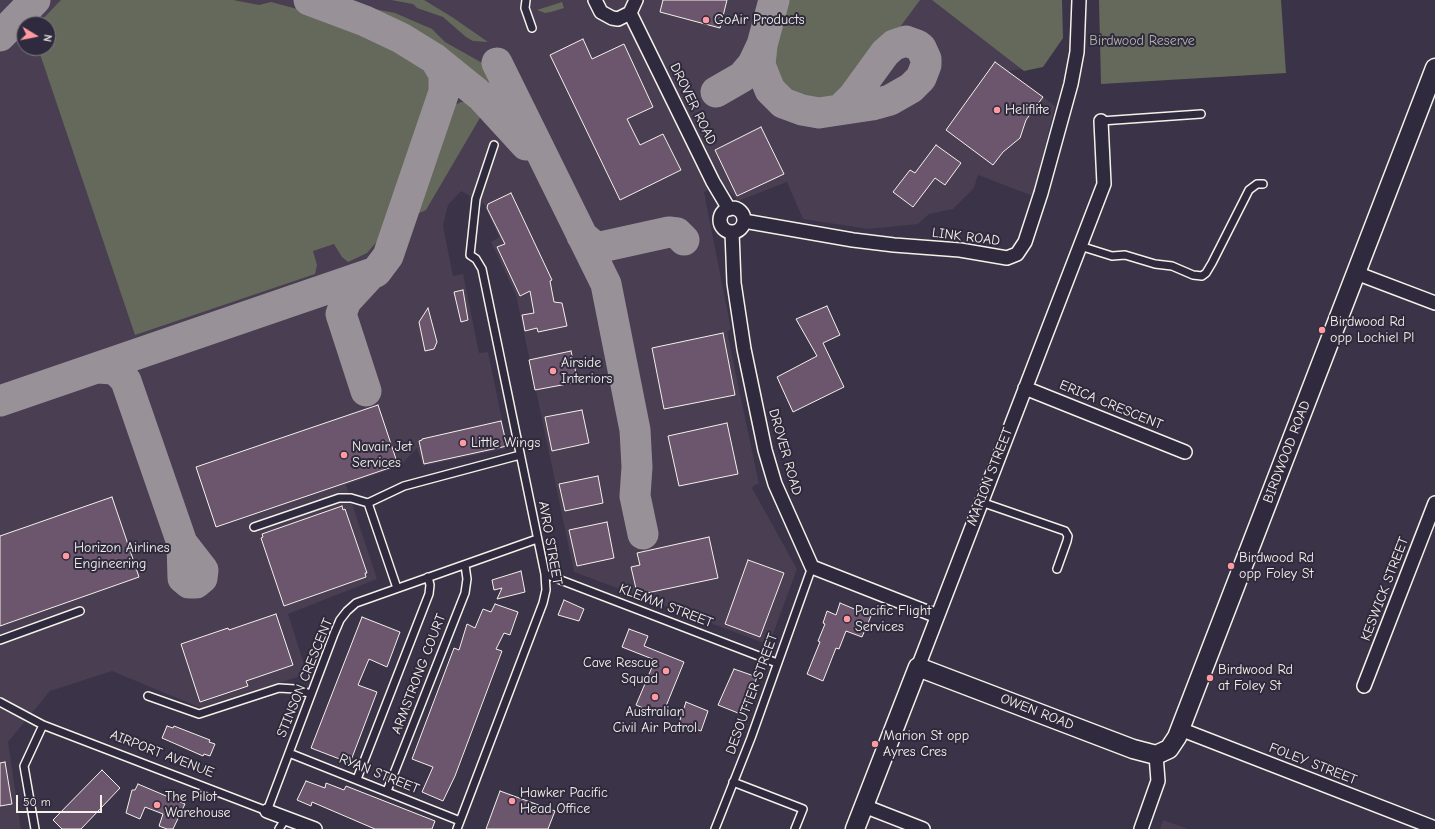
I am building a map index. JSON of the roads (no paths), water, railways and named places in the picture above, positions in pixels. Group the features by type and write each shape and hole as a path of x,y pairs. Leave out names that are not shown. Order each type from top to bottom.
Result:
{"main road":[{"name":"BIRDWOOD ROAD","path":"1156,755 1169,749 1180,729 1435,68"},
{"name":"OWEN ROAD","path":"918,666 1133,749 1156,755"},
{"name":"MARION STREET","path":"855,829 918,666"}],"street":[{"path":"596,0 600,12 612,18 624,17 630,13 636,0"},
{"name":"LINK ROAD","path":"744,220 887,244 960,250 1007,258 1017,254 1028,233 1051,164 1071,84 1078,52 1079,0"},
{"name":"DROVER ROAD","path":"630,13 714,182 729,209"},
{"name":"MARION STREET","path":"918,666 980,502 1104,184 1100,121"},
{"path":"729,209 739,211 744,220 739,230 732,232 724,229 721,222 722,214 729,209"},
{"name":"DROVER ROAD","path":"732,232 735,290 757,416 765,450 775,484 812,567"},
{"path":"1356,273 1435,304"},
{"name":"ERICA CRESCENT","path":"1025,388 1185,452"},
{"name":"KESWICK STREET","path":"1364,686 1431,523 1435,504"},
{"path":"812,567 937,616"},
{"name":"FOLEY STREET","path":"1180,729 1435,828"},
{"path":"1141,829 1158,782 1156,755"},
{"path":"864,806 924,829"},
{"name":"AIRPORT AVENUE","path":"267,812 283,823 315,829"}],"lane":[{"path":"526,0 525,8 532,28"},
{"path":"1100,121 1202,114"},
{"name":"AVRO STREET","path":"457,829 543,603 546,590 545,574 482,269 476,259 470,255 476,199 494,145"},
{"path":"1080,246 1112,256 1125,255 1155,264 1172,266 1193,275 1202,276 1206,273 1212,263 1250,190 1256,184 1263,184"},
{"path":"254,527 339,498 351,498 368,503 404,486 520,455"},
{"path":"980,502 1066,531 1068,536 1067,541 1057,569"},
{"path":"368,503 398,588"},
{"name":"STINSON CRESCENT","path":"267,812 340,620 347,611 356,602 538,539"},
{"name":"ARMSTRONG COURT","path":"387,791 465,593 467,579 465,565"},
{"name":"DESOUTTER STREET","path":"715,829 751,738 812,567"},
{"name":"KLEMM STREET","path":"545,574 777,663"},
{"name":"ARMSTRONG COURT","path":"357,779 429,594 430,585 428,578"},
{"path":"0,640 80,611"},
{"path":"148,696 199,714 279,688 295,689 311,694"},
{"name":"AIRPORT AVENUE","path":"0,702 43,725 267,812"},
{"path":"35,829 24,766 43,725"},
{"name":"RYAN STREET","path":"289,753 460,821"},
{"path":"733,782 803,809 795,829"}],"place":[{"name":"GoAir Products","path":"706,20"},
{"name":"Heliflite","path":"997,110"},
{"name":"Birdwood Rd opp Lochiel Pl","path":"1322,330"},
{"name":"Airside Interiors","path":"553,371"},
{"name":"Little Wings","path":"463,443"},
{"name":"Navair Jet Services","path":"344,455"},
{"name":"Horizon Airlines Engineering","path":"66,556"},
{"name":"Birdwood Rd opp Foley St","path":"1231,566"},
{"name":"Pacific Flight Services","path":"847,619"},
{"name":"Cave Rescue Squad","path":"666,671"},
{"name":"Birdwood Rd at Foley St","path":"1210,678"},
{"name":"Australian Civil Air Patrol","path":"655,697"},
{"name":"Marion St opp Ayres Cres","path":"875,744"},
{"name":"Hawker Pacific Head Office","path":"512,801"},
{"name":"The Pilot Warehouse","path":"157,805"}],"park label":[{"name":"Birdwood Reserve","path":"1142,41"}]}
